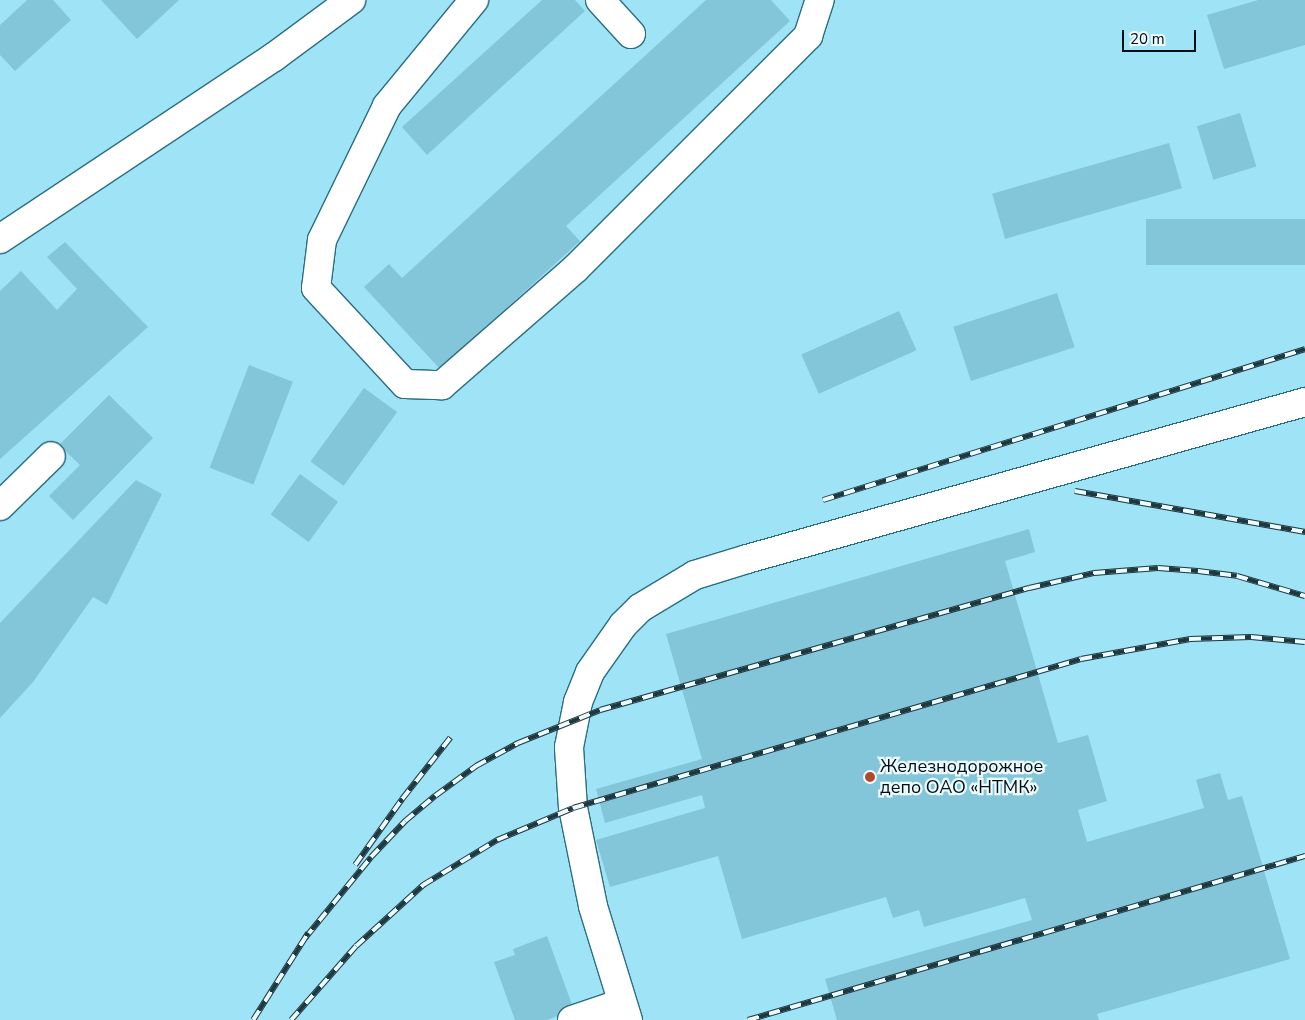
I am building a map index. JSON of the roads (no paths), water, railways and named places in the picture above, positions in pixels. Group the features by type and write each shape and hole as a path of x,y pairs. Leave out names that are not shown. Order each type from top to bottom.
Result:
{"lane":[{"path":"0,239 274,57 351,0"},
{"path":"474,0 387,106 322,240 316,288 405,384 442,385 575,269 808,36 820,0"},
{"path":"600,0 631,34"},
{"path":"572,1020 625,1012 593,906 577,833 569,747 578,702 590,672 623,625 640,608 695,575 746,558 1305,402"},
{"path":"0,506 51,456"}],"railway":[{"path":"823,500 1305,349"},
{"path":"1075,491 1305,532"},
{"path":"305,938 371,857 405,821 435,796 476,766 518,743 600,710 1029,588 1094,573 1158,568 1198,571 1237,576 1305,596"},
{"path":"291,1020 356,946 423,885 497,840 573,808 1081,659 1190,639 1251,637 1305,642"},
{"path":"355,865 402,799 450,738"},
{"path":"748,1020 1305,856"},
{"path":"253,1020 308,933"}],"place":[{"name":"Железнодорожное депо ОАО «НТМК»","path":"870,777"}]}
